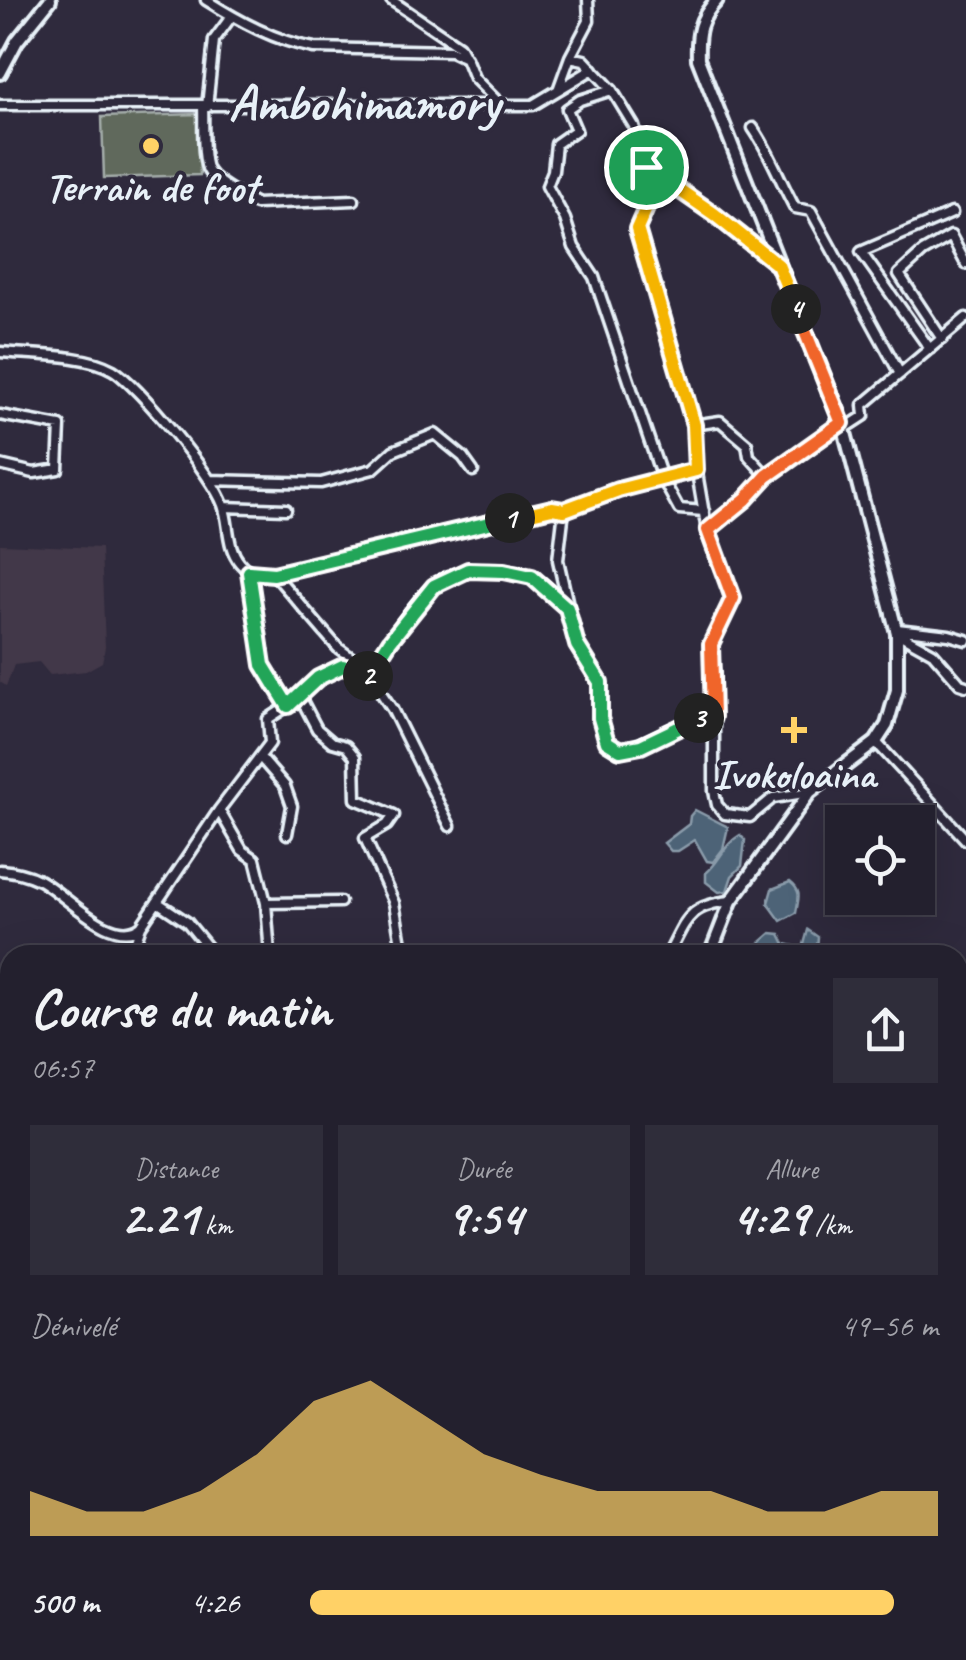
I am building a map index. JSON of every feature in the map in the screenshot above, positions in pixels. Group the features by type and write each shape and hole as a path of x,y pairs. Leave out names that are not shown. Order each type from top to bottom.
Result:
{"street":[{"path":"0,74 18,40 50,0"},
{"path":"558,90 589,21 588,0"},
{"path":"714,945 731,901 810,792 876,742 894,712 897,690 897,631 843,426 698,59 696,32 717,0"},
{"path":"395,1 459,46 474,78 502,106"},
{"path":"212,2 231,18 294,45 451,51 466,58"},
{"path":"231,18 214,40 205,107 206,166 210,176 256,204 354,200"},
{"path":"570,57 584,60 593,69 612,90 634,126 646,167 647,206 637,229 694,425 696,470 708,530 733,598 711,644 717,805 725,814 750,817 773,798 810,792"},
{"path":"0,106 533,105 593,69"},
{"path":"612,90 570,104 567,109 576,130 556,144 554,171 547,186 565,218 574,247 594,278 662,478 679,509 704,511"},
{"path":"753,128 772,155 776,176 795,208 810,211 900,374"},
{"path":"646,167 778,265"},
{"path":"930,350 861,252 952,213"},
{"path":"942,339 898,274 951,236 966,264"},
{"path":"708,530 767,476 864,416 863,405 966,318"},
{"path":"0,352 90,361 116,372 160,416 210,480 224,506 233,554 249,572 263,665 288,706"},
{"path":"0,415 60,426 58,469 34,473 0,465"},
{"path":"694,425 720,420 747,444 749,456 767,476"},
{"path":"210,480 322,483 373,470 393,450 435,434 463,456 473,471"},
{"path":"249,572 274,574 552,508 564,510 696,470"},
{"path":"224,506 286,509"},
{"path":"564,510 558,560 577,645 600,682 600,718 607,742 620,750 641,746 694,718 713,717"},
{"path":"369,676 390,641 434,586 468,570 532,577 567,608"},
{"path":"274,574 321,631 369,676 392,709 450,826"},
{"path":"897,631 966,640"},
{"path":"897,631 933,653 966,686"},
{"path":"134,945 141,926 157,902 270,743 268,720 318,678 343,666 369,676"},
{"path":"299,696 318,729 332,742 346,746 355,757 356,800 394,815 387,825 366,838 394,903 401,945"},
{"path":"876,742 966,840"},
{"path":"260,757 285,786 292,806 288,834"},
{"path":"219,810 242,850 255,859 266,903 269,945"},
{"path":"0,870 38,880 117,933 133,932 141,926"},
{"path":"673,945 686,920 704,903 731,901"},
{"path":"157,902 187,922 206,945"},
{"path":"266,903 340,902"}],"shaded area":[{"path":"0,544 101,548 105,647 102,662 86,671 50,675 39,662 14,665 6,686 0,682"}],"green space":[{"name":"Terrain de foot","path":"197,114 200,175 104,178 102,117"}],"water":[{"path":"695,810 728,827 723,849 713,862 707,861 695,840 678,851 671,851 664,843 689,824"},
{"path":"740,835 745,840 742,866 732,876 727,891 719,892 706,882 706,873"},
{"path":"790,882 798,893 796,913 781,921 768,903 772,889"},
{"path":"808,930 818,937 817,945 804,945"},
{"path":"771,933 780,934 790,945 757,945"}],"place":[{"name":"Terrain de foot","path":"151,146"},
{"name":"Ivokoloaina","path":"794,730"}],"district":[{"name":"Ambohimamory","path":"364,103"}],"route":[{"path":"646,167 778,265 842,423 767,476 708,530 733,598 711,644 713,717 694,718 641,746 620,750 607,742 600,718 600,682 577,645 567,608 532,577 468,570 434,586 390,641 369,676 343,666 318,678 288,706 263,665 249,572 274,574 552,508 564,510 618,490 696,470 694,425 637,229 647,206 646,167"}]}
